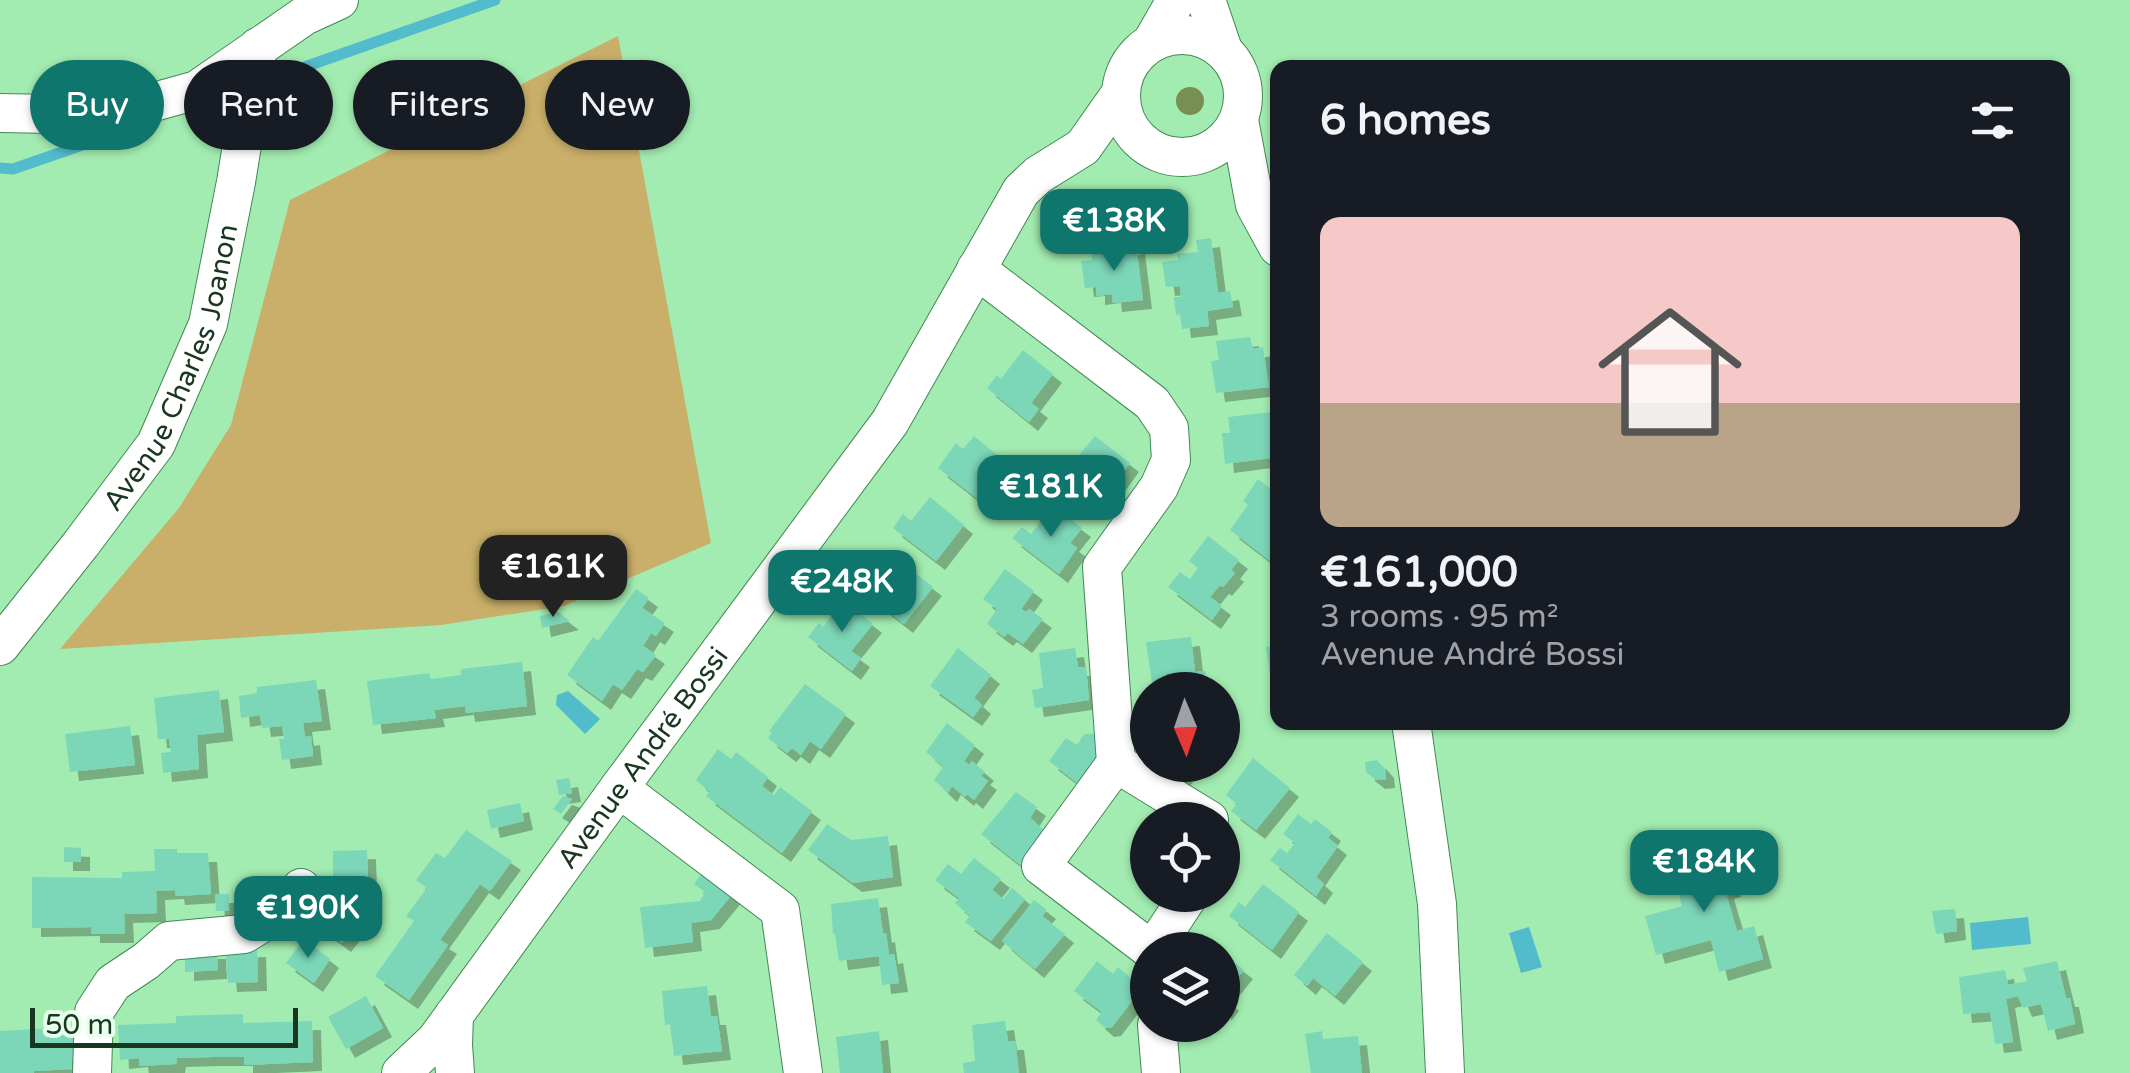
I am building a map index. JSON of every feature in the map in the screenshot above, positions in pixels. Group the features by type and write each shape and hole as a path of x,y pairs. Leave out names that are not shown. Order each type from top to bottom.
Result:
{"street":[{"path":"0,114 107,115 197,90 304,16 339,0"},
{"path":"1176,0 1152,42 1125,73 1120,93 1126,120 1142,142 1165,155 1191,157 1220,144 1239,120"},
{"path":"1206,0 1223,50 1238,70 1244,95 1239,120 1255,204 1270,232"},
{"path":"1152,42 1176,35 1201,37 1223,50"},
{"name":"Avenue Charles Joanon","path":"0,646 82,544 156,444 164,427 208,324 258,48"},
{"name":"Avenue André Bossi","path":"401,1073 436,1040 890,422 1021,191 1038,175 1084,147 1120,93"},
{"name":"Avenue André Bossi","path":"1084,147 1142,142"},
{"path":"1191,157 1255,204"},
{"path":"976,268 1152,403 1169,428 1171,460 1159,487 1102,567 1116,763 1042,866 1130,933"},
{"path":"1412,730 1437,904 1445,1073"},
{"path":"1116,763 1179,802"},
{"path":"619,788 780,910 803,1073"},
{"path":"92,1073 94,1012 113,983 169,941 244,934 294,903 301,888"},
{"path":"454,1015 455,1073"},
{"path":"1159,1042 1161,1073"}],"shaded area":[{"path":"618,36 622,60 570,60"},
{"path":"545,72 545,150 639,150 711,543 564,606 441,625 60,649 179,508 231,425 290,200 390,150 525,150 525,82"}],"water":[{"path":"568,691 600,719 585,734 556,705 557,695"},
{"path":"2028,917 2031,944 1972,950 1970,923"},
{"path":"1529,927 1542,967 1521,973 1509,933"}],"building":[{"path":"1211,238 1218,293 1230,291 1233,307 1207,311 1209,326 1182,329 1174,297 1181,297 1180,286 1166,287 1162,262 1178,260 1177,254 1198,252 1196,240"},
{"path":"1136,245 1143,300 1113,303 1112,294 1096,296 1096,287 1085,288 1081,261 1092,260 1091,251"},
{"path":"1250,337 1253,349 1263,347 1269,387 1216,393 1211,361 1219,360 1216,341"},
{"path":"1023,350 1053,374 1031,403 1039,409 1029,422 987,388 997,375 1001,379"},
{"path":"1270,412 1270,458 1225,464 1222,433 1230,433 1228,417"},
{"path":"974,436 1008,464 979,500 938,468 956,443 963,449"},
{"path":"1095,436 1130,463 1111,489 1119,494 1109,507 1065,472"},
{"path":"1258,479 1270,488 1270,561 1230,530 1248,505 1243,501"},
{"path":"930,497 964,525 936,561 893,528 903,514 911,521"},
{"path":"1053,506 1082,528 1070,543 1077,548 1059,574 1012,538 1022,527 1031,534"},
{"path":"1208,536 1239,560 1231,570 1235,573 1210,597 1222,606 1212,620 1168,587 1180,572 1190,579 1198,568 1189,561"},
{"path":"898,560 933,587 904,624 861,590 883,563 890,570"},
{"path":"1005,569 1034,591 1021,609 1029,609 1043,619 1023,644 1008,633 1004,637 987,624 997,609 983,599"},
{"path":"636,589 649,598 642,608 665,623 656,636 651,633 643,646 656,655 643,672 637,669 622,690 613,684 602,701 567,675 593,637 598,641"},
{"path":"844,601 873,624 851,651 861,658 852,671 808,637 819,623 823,627"},
{"path":"558,612 570,621 542,628 540,616"},
{"path":"1191,637 1195,672 1150,672 1146,642"},
{"path":"958,648 991,675 974,698 982,705 973,717 930,686"},
{"path":"1075,648 1078,667 1086,667 1089,700 1035,708 1032,690 1043,688 1039,653"},
{"path":"522,662 527,706 466,713 465,706 434,710 436,718 373,725 367,681 429,673 431,679 461,675 461,669"},
{"path":"316,680 322,721 303,723 305,737 311,736 313,756 282,760 282,726 262,728 260,715 241,718 239,696 257,693 257,687"},
{"path":"805,684 846,714 821,749 810,741 801,755 792,748 787,753 768,738 772,733 769,731"},
{"path":"219,690 224,732 197,735 199,769 163,773 161,753 171,752 169,739 158,739 154,698"},
{"path":"947,723 975,745 964,761 969,765 972,761 985,772 981,776 988,781 974,800 952,786 948,793 934,780 943,767 926,752"},
{"path":"130,726 135,765 70,772 65,734"},
{"path":"1110,733 1085,789 1049,761 1066,738 1077,745 1084,734"},
{"path":"718,749 731,759 736,752 768,777 762,786 774,795 780,787 812,811 782,853 706,796 710,792 696,780"},
{"path":"1253,758 1290,788 1256,830 1240,818 1240,802 1226,795 1235,782 1240,782"},
{"path":"1377,760 1385,769 1386,779 1376,780 1366,772 1365,762"},
{"path":"569,778 572,793 559,795 556,780"},
{"path":"1016,792 1037,807 1030,818 1044,830 1036,841 1044,847 1027,870 981,834"},
{"path":"563,796 572,799 561,814 553,809"},
{"path":"520,803 524,821 491,829 487,810"},
{"path":"1298,814 1311,824 1315,819 1332,832 1328,838 1338,846 1316,877 1324,884 1316,896 1270,860 1280,848 1287,853 1295,843 1283,834"},
{"path":"827,824 851,840 888,836 893,877 853,883 808,850"},
{"path":"466,830 512,861 490,891 480,884 440,940 448,945 409,1000 375,976 414,921 406,916 427,888 416,880 436,853 445,858"},
{"path":"64,847 81,848 81,862 64,862"},
{"path":"154,849 208,853 211,894 176,896 175,890 156,891 157,913 124,914 125,934 91,934 91,927 32,928 32,877 122,878 122,872 155,871"},
{"path":"367,850 368,882 333,884 333,851"},
{"path":"1722,851 1732,888 1725,890 1737,931 1754,926 1763,959 1719,972 1711,940 1656,955 1645,916 1682,906 1671,864"},
{"path":"974,858 1001,879 992,890 1003,899 1012,888 1025,899 991,941 965,922 970,916 955,903 959,898 935,880 948,864 961,874"},
{"path":"705,869 734,892 711,920 691,923 693,942 645,948 640,907 700,901 705,892 694,884"},
{"path":"1263,884 1299,912 1272,950 1229,916 1240,912 1240,903 1245,907"},
{"path":"215,894 229,894 229,911 216,911"},
{"path":"878,898 883,934 886,933 889,955 894,954 899,983 882,985 879,956 839,961 831,904"},
{"path":"333,900 360,920 342,943 316,924"},
{"path":"1034,900 1047,910 1042,916 1065,934 1035,969 1002,941"},
{"path":"1955,909 1957,931 1936,934 1932,911"},
{"path":"1327,933 1363,962 1335,996 1313,978 1307,986 1294,975"},
{"path":"304,939 330,959 314,983 286,963"},
{"path":"257,948 258,982 228,983 225,949"},
{"path":"185,950 217,950 218,970 185,972"},
{"path":"1097,961 1113,974 1118,967 1130,978 1130,1004 1112,1027 1105,1028 1096,1020 1102,1012 1074,991"},
{"path":"2057,961 2075,1024 2048,1031 2041,1004 2023,1008 2018,996 2006,999 2013,1042 1995,1044 1990,1012 1963,1014 1959,977 2005,970 2008,985 2027,981 2023,968"},
{"path":"707,986 722,1051 674,1056 670,1024 665,1025 662,991"},
{"path":"366,996 383,1028 346,1049 328,1017"},
{"path":"243,1014 243,1023 312,1021 313,1062 244,1065 244,1057 211,1057 177,1058 176,1064 140,1066 139,1058 120,1060 118,1025 176,1023 176,1016"},
{"path":"1005,1021 1008,1041 1015,1041 1019,1073 964,1073 963,1063 975,1061 972,1025"},
{"path":"91,1026 92,1060 72,1060 72,1069 0,1073 0,1031"},
{"path":"879,1031 883,1073 840,1073 836,1037"},
{"path":"1322,1031 1323,1039 1358,1036 1362,1073 1311,1073 1305,1034"}],"waterway":[{"path":"324,60 495,0"},
{"path":"0,168 13,169 68,150"}]}
